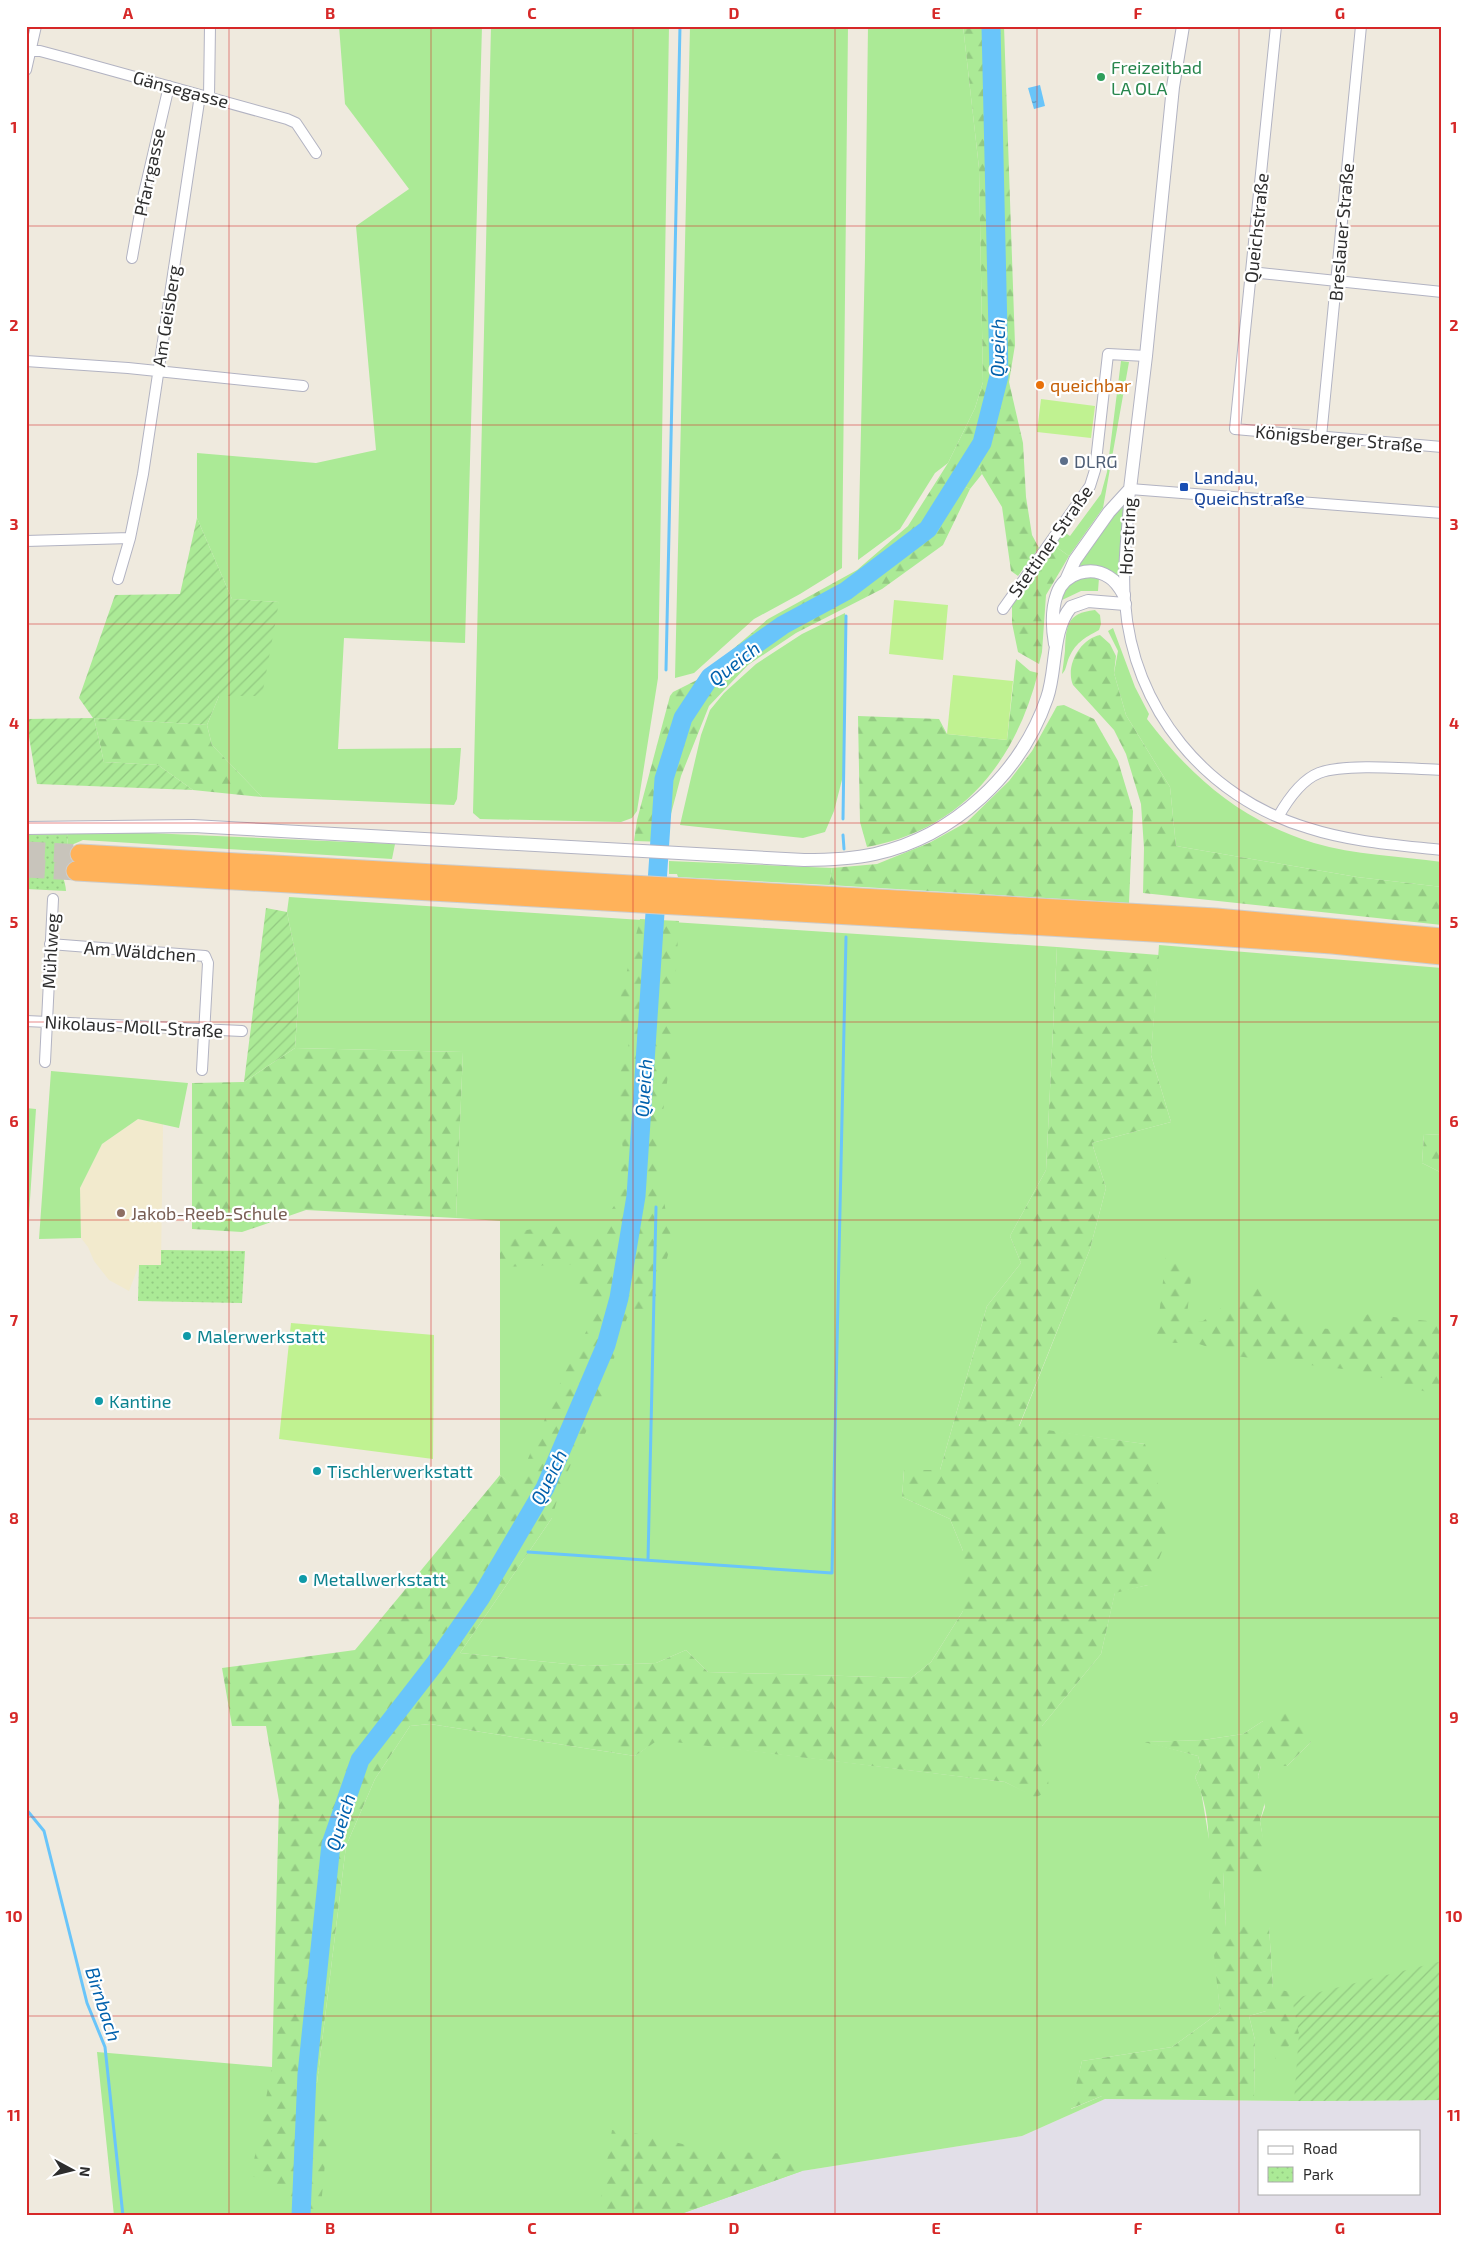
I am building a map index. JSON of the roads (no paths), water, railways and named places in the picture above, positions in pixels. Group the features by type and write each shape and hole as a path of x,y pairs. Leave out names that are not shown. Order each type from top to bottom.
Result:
{"highway":[{"path":"78,862 635,894 1225,919 1442,938"},
{"path":"676,896 1332,944 1442,955"}],"street":[{"path":"26,70 28,51 36,26"},
{"name":"Am Geisberg","path":"118,579 130,538 143,474 158,371 204,96 210,26"},
{"name":"Horstring","path":"1183,26 1173,87 1146,356 1130,489 1125,599 1134,654 1148,692 1171,733 1199,764 1222,785 1248,802 1278,817 1332,835 1442,850"},
{"name":"Queichstraße","path":"1235,429 1276,26"},
{"name":"Breslauer Straße","path":"1321,437 1361,26"},
{"name":"Gänsegasse","path":"28,51 40,51 292,121 303,132 316,153"},
{"name":"Pfarrgasse","path":"132,258 142,202 169,86"},
{"path":"1252,272 1442,292"},
{"name":"Stettiner Straße","path":"1003,609 1090,486 1095,470 1108,354 1146,356"},
{"path":"26,361 158,371 302,386"},
{"name":"Königsberger Straße","path":"1235,429 1442,447"},
{"path":"1056,650 1052,625 1057,593 1066,580 1075,560 1109,512 1130,489 1442,513"},
{"path":"26,541 130,538"},
{"path":"26,828 193,826 670,853 829,859 876,854 906,844 946,825 975,803 1006,772 1034,729 1048,695 1062,623 1071,607 1088,601 1125,599 1113,580 1102,573 1083,572 1066,580"},
{"path":"1278,817 1291,796 1318,774 1336,769 1442,770"},
{"name":"Mühlweg","path":"45,1062 53,900"},
{"name":"Am Wäldchen","path":"50,944 205,956 208,962 202,1070"},
{"name":"Nikolaus-Moll-Straße","path":"26,1021 242,1031"}],"water":[{"path":"1040,85 1045,106 1034,109 1028,88"}],"waterway":[{"path":"666,670 680,26"},
{"name":"Queich","path":"301,2216 307,2074 331,1844 360,1760 436,1662 481,1597 545,1488 606,1345 619,1298 636,1196 664,779 683,718 710,677 783,625 846,591 928,529 982,443 999,376 991,26"},
{"path":"843,819 846,616"},
{"path":"843,835 844,849"},
{"path":"528,1552 832,1573 846,937"},
{"path":"648,1560 656,1207"},
{"name":"Birnbach","path":"26,1809 44,1831 87,2003 105,2047 123,2216"}],"tunnel":[{"path":"26,851 80,854"},
{"path":"26,868 76,871"}],"place":[{"name":"Freizeitbad LA OLA","path":"1101,77"},
{"name":"queichbar","path":"1040,385"},
{"name":"DLRG","path":"1064,461"},
{"name":"Landau, Queichstraße","path":"1184,487"},
{"name":"Jakob-Reeb-Schule","path":"121,1213"},
{"name":"Malerwerkstatt","path":"187,1336"},
{"name":"Kantine","path":"99,1401"},
{"name":"Tischlerwerkstatt","path":"317,1471"},
{"name":"Metallwerkstatt","path":"303,1579"}]}
